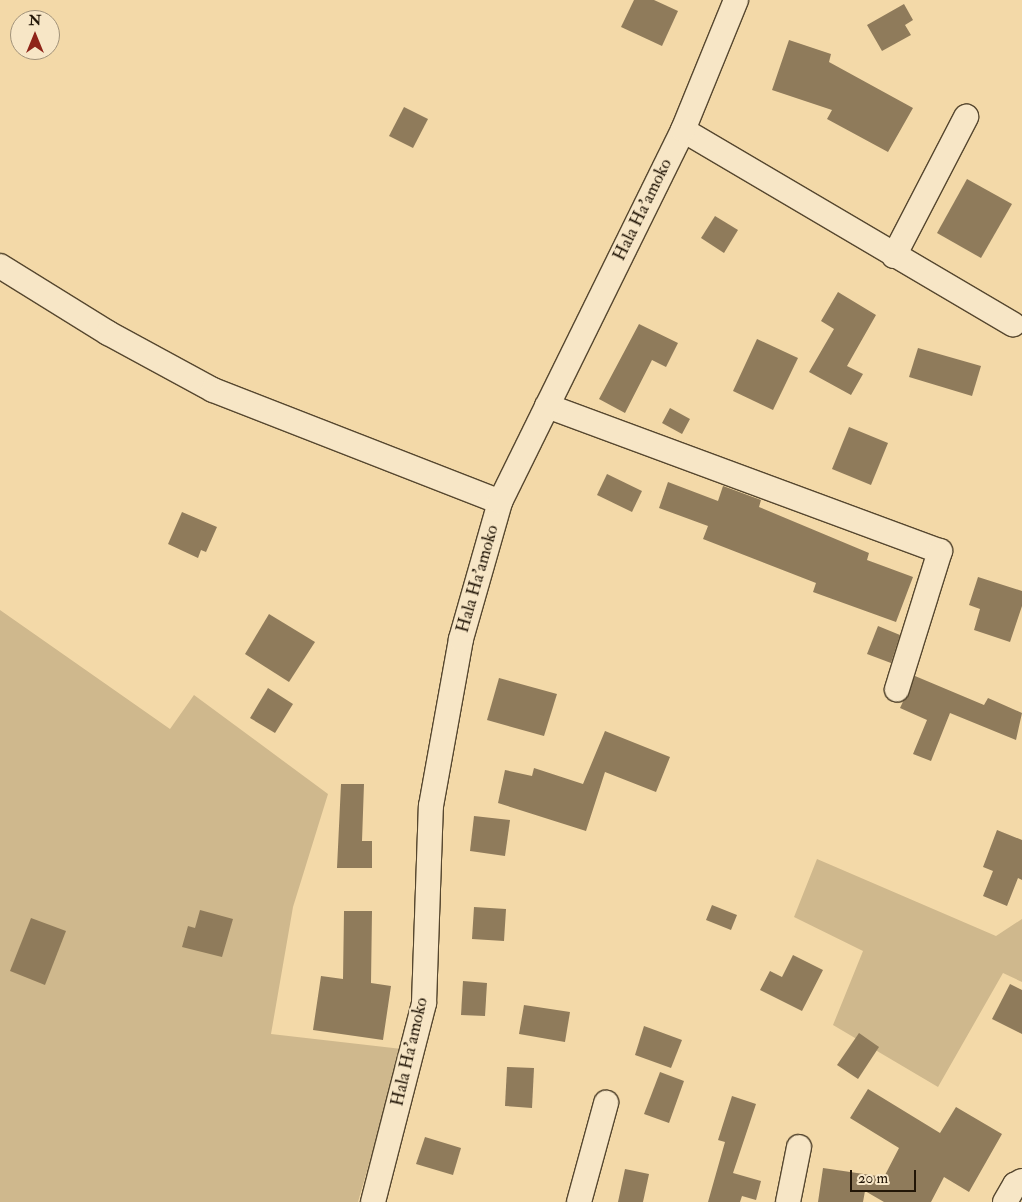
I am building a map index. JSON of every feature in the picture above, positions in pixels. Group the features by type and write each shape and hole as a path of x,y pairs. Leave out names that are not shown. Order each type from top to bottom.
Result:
{"street":[{"name":"Hala Ha'amoko","path":"373,1202 424,1002 431,806 461,639 500,502 683,130 736,0"},
{"path":"894,256 966,117"},
{"path":"683,130 894,256 1013,324"},
{"path":"0,266 108,333 213,390 500,502"},
{"path":"547,406 940,551 896,689"},
{"path":"579,1202 606,1103"},
{"path":"788,1202 799,1147"},
{"path":"1005,1202 1015,1185 1022,1181"}],"shaded area":[{"path":"0,610 170,729 194,695 328,794 293,907 271,1034 402,1049 358,1202 0,1202"},
{"path":"817,859 996,936 1022,919 1022,982 1003,973 938,1087 833,1025 863,951 794,917"}],"building":[{"path":"634,0 654,0 678,11 662,46 621,27"},
{"path":"904,4 913,20 905,25 911,35 882,51 867,25"},
{"path":"789,40 831,54 829,62 913,108 888,152 827,119 832,110 772,90"},
{"path":"404,107 428,119 413,148 389,136"},
{"path":"967,179 1012,204 981,258 937,233"},
{"path":"715,216 738,230 724,253 701,238"},
{"path":"838,292 876,315 847,366 863,374 851,395 809,372 834,329 821,321"},
{"path":"639,324 678,343 666,367 652,360 625,413 599,399"},
{"path":"757,339 798,358 773,410 733,391"},
{"path":"918,348 981,366 972,396 909,377"},
{"path":"670,408 690,419 682,434 662,423"},
{"path":"849,427 888,443 871,485 832,469"},
{"path":"607,474 642,491 632,512 597,495"},
{"path":"668,482 718,501 723,486 761,500 759,507 869,553 867,560 913,577 896,622 813,592 816,583 703,539 708,526 659,508"},
{"path":"182,512 217,527 206,552 201,550 198,558 168,544"},
{"path":"978,577 1022,591 1022,606 1010,642 974,630 980,609 969,605"},
{"path":"269,614 315,642 289,682 245,654"},
{"path":"878,626 900,635 891,663 867,654"},
{"path":"915,676 984,705 988,698 1022,713 1016,740 950,713 931,761 913,754 927,720 900,708"},
{"path":"499,678 557,694 544,736 487,720"},
{"path":"268,688 293,704 275,733 250,718"},
{"path":"605,731 670,757 656,792 605,772 586,831 498,803 505,770 532,776 534,768 583,784"},
{"path":"341,784 364,784 362,841 372,841 372,868 337,868"},
{"path":"474,816 510,820 505,856 470,851"},
{"path":"997,830 1022,840 1022,880 1018,878 1007,906 983,896 993,871 983,867"},
{"path":"712,905 737,915 731,930 706,920"},
{"path":"474,907 506,909 504,941 472,939"},
{"path":"200,910 233,919 222,957 182,947 188,926 195,928"},
{"path":"344,911 372,911 371,983 391,986 383,1040 313,1030 321,976 343,979"},
{"path":"31,918 66,931 45,985 10,971"},
{"path":"793,955 823,970 802,1011 760,990 770,971 782,977"},
{"path":"463,981 487,983 485,1016 461,1015"},
{"path":"1010,984 1022,990 1022,1034 992,1019"},
{"path":"524,1005 570,1012 565,1042 519,1034"},
{"path":"644,1026 682,1040 671,1068 635,1055"},
{"path":"859,1033 879,1047 858,1079 837,1065"},
{"path":"507,1067 534,1068 532,1108 505,1106"},
{"path":"660,1072 684,1081 669,1123 644,1114"},
{"path":"868,1089 940,1133 956,1107 1002,1134 969,1192 944,1177 931,1202 884,1202 865,1191 863,1202 818,1202 823,1168 884,1177 899,1148 850,1118"},
{"path":"732,1096 756,1104 733,1173 761,1181 756,1200 742,1196 740,1202 708,1202 725,1142 718,1140"},
{"path":"425,1137 461,1148 453,1175 416,1164"},
{"path":"625,1169 649,1174 643,1202 618,1202"}]}
